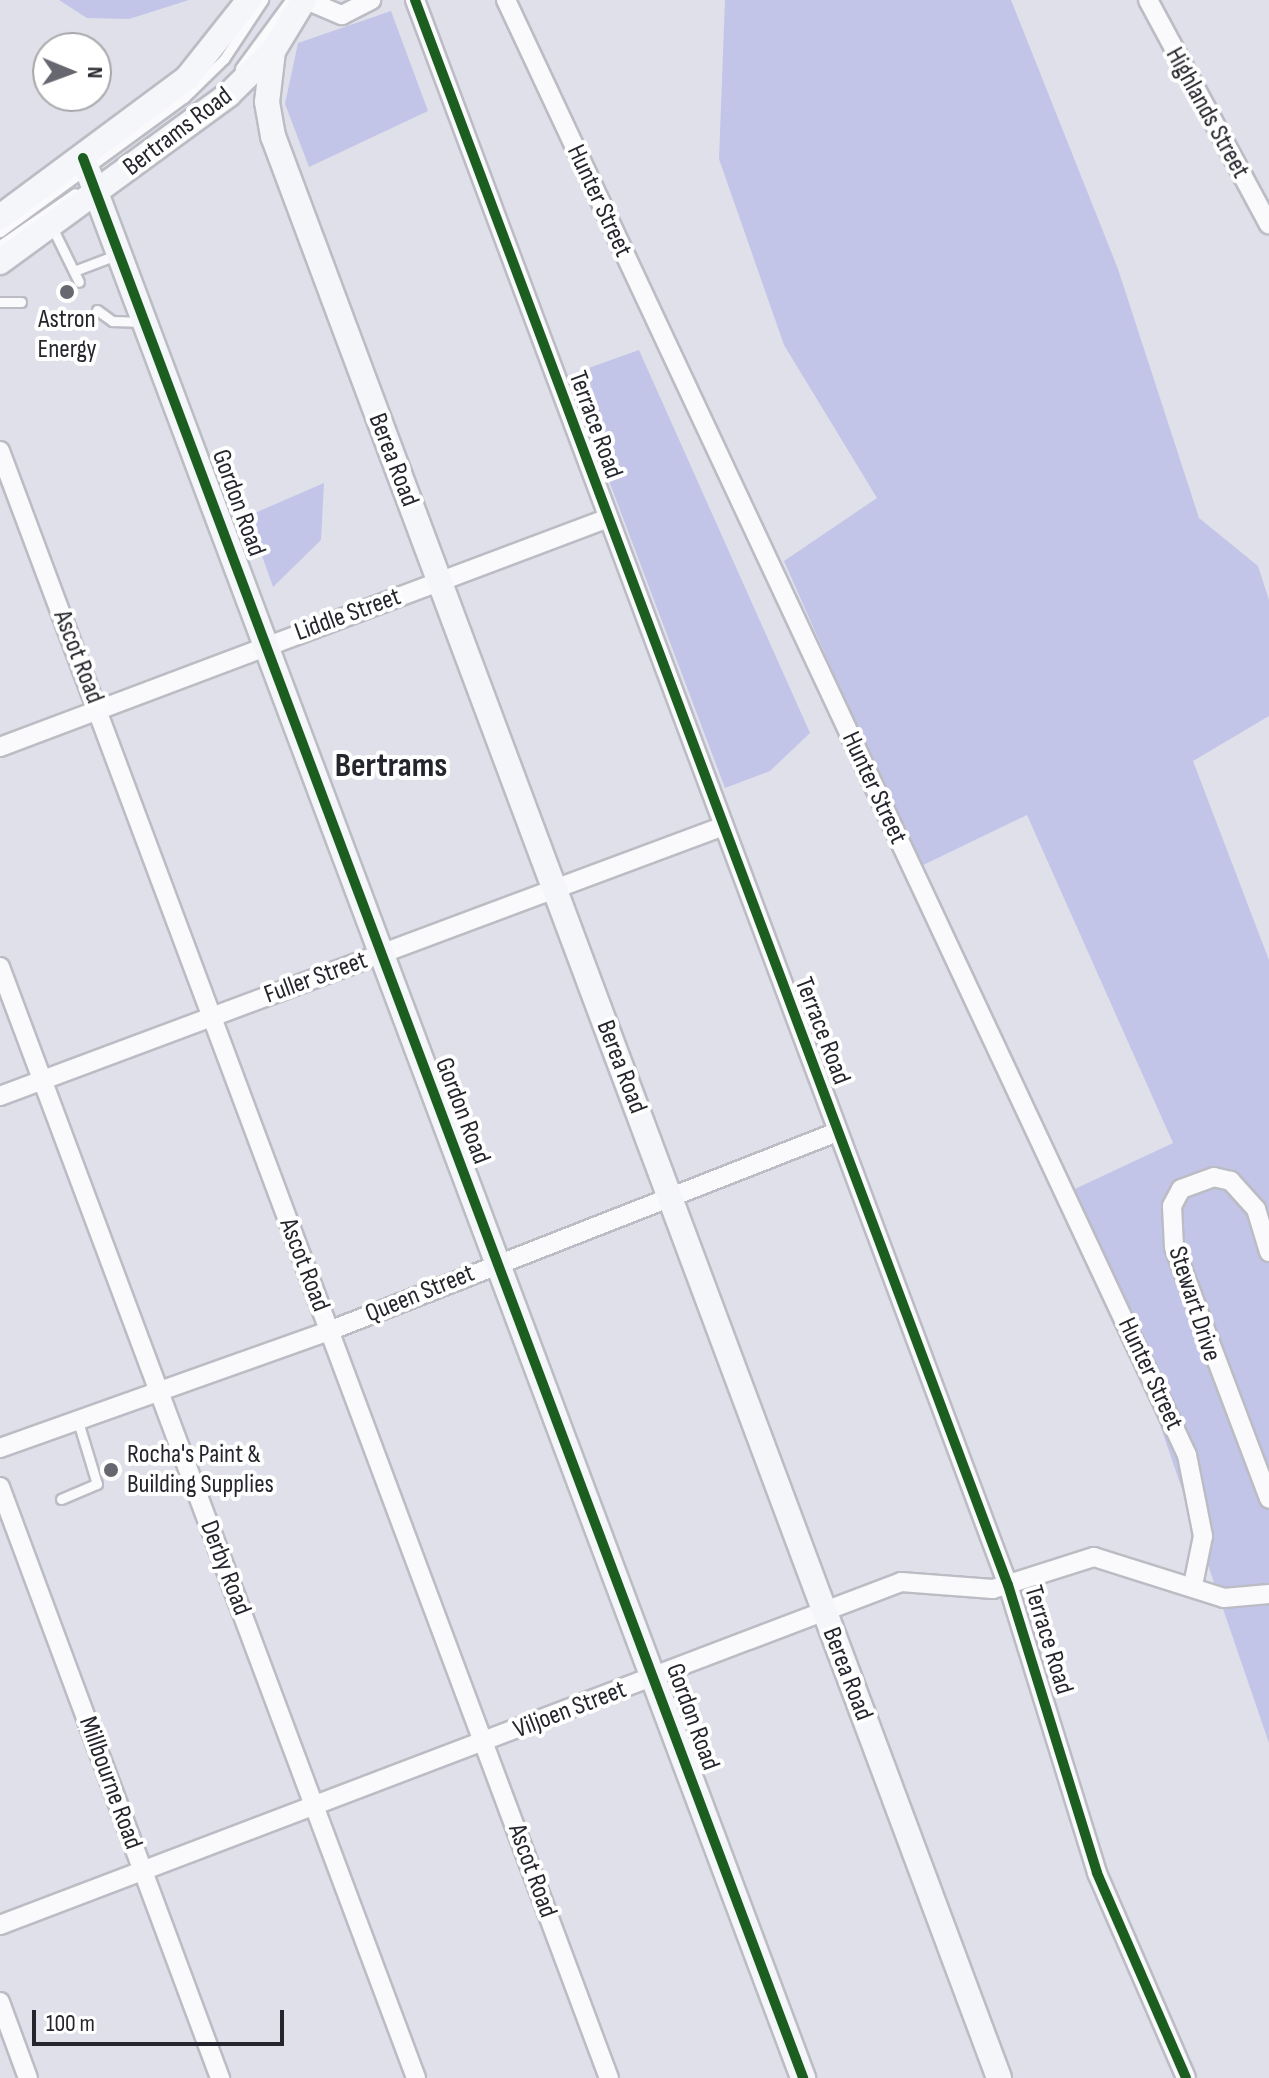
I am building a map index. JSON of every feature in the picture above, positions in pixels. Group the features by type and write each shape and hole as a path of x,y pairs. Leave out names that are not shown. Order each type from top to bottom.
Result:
{"street":[{"name":"Bertrams Road","path":"0,262 51,225 91,175 230,30 249,0"},
{"path":"273,51 305,0 342,15 371,0"},
{"name":"Terrace Road","path":"415,0 721,827 1008,1585 1097,1873 1186,2078"},
{"name":"Hunter Street","path":"506,0 1187,1455 1203,1536 1193,1585"},
{"name":"Highlands Street","path":"1148,0 1269,225"},
{"name":"Bertrams Road","path":"0,217 91,175 228,95 273,51"},
{"name":"Berea Road","path":"273,51 267,102 273,136 999,2078"},
{"name":"Gordon Road","path":"91,175 803,2078"},
{"name":"Ascot Road","path":"0,451 609,2078"},
{"name":"Liddle Street","path":"0,747 606,519"},
{"name":"Fuller Street","path":"0,1096 721,827"},
{"name":"Derby Road","path":"0,967 416,2078"},
{"name":"Queen Street","path":"0,1448 157,1388 329,1331 496,1263 837,1132"},
{"name":"Stewart Drive","path":"1269,1252 1256,1209 1231,1181 1214,1177 1181,1189 1172,1206 1174,1247 1243,1446 1269,1499"},
{"name":"Millbourne Road","path":"0,1487 220,2078"},
{"name":"Viljoen Street","path":"0,1925 901,1582 978,1591 1008,1585 1094,1557 1193,1585"},
{"path":"1193,1585 1224,1598 1269,1594"},
{"path":"0,2002 28,2078"}],"lane":[{"path":"0,232 91,175 203,81 263,0"},
{"path":"0,245 91,175 239,69 290,0"},
{"path":"51,225 79,282"},
{"path":"74,271 122,253"},
{"path":"0,302 21,302"},
{"path":"97,310 112,321 147,322"},
{"path":"61,1499 97,1484 77,1418"}],"shaded area":[{"path":"59,0 189,0 129,19 87,18"},
{"path":"725,0 1011,0 1118,269 1199,518 1258,566 1269,600 1269,716 1193,761 1269,960 1269,1743 1111,1282 1062,1195 1173,1143 1027,815 919,867 784,561 877,498 784,345 719,159"},
{"path":"391,11 428,111 309,167 285,104 298,43"},
{"path":"639,350 810,733 770,771 725,788 569,375"},
{"path":"324,483 321,540 273,587 248,516"}],"cycle path":[{"path":"415,0 1008,1585 1097,1873 1186,2078"},
{"path":"83,158 803,2078"}],"place":[{"name":"Astron Energy","path":"67,292"},
{"name":"Rocha's Paint & Building Supplies","path":"111,1470"}],"district":[{"name":"Bertrams","path":"391,766"}]}
